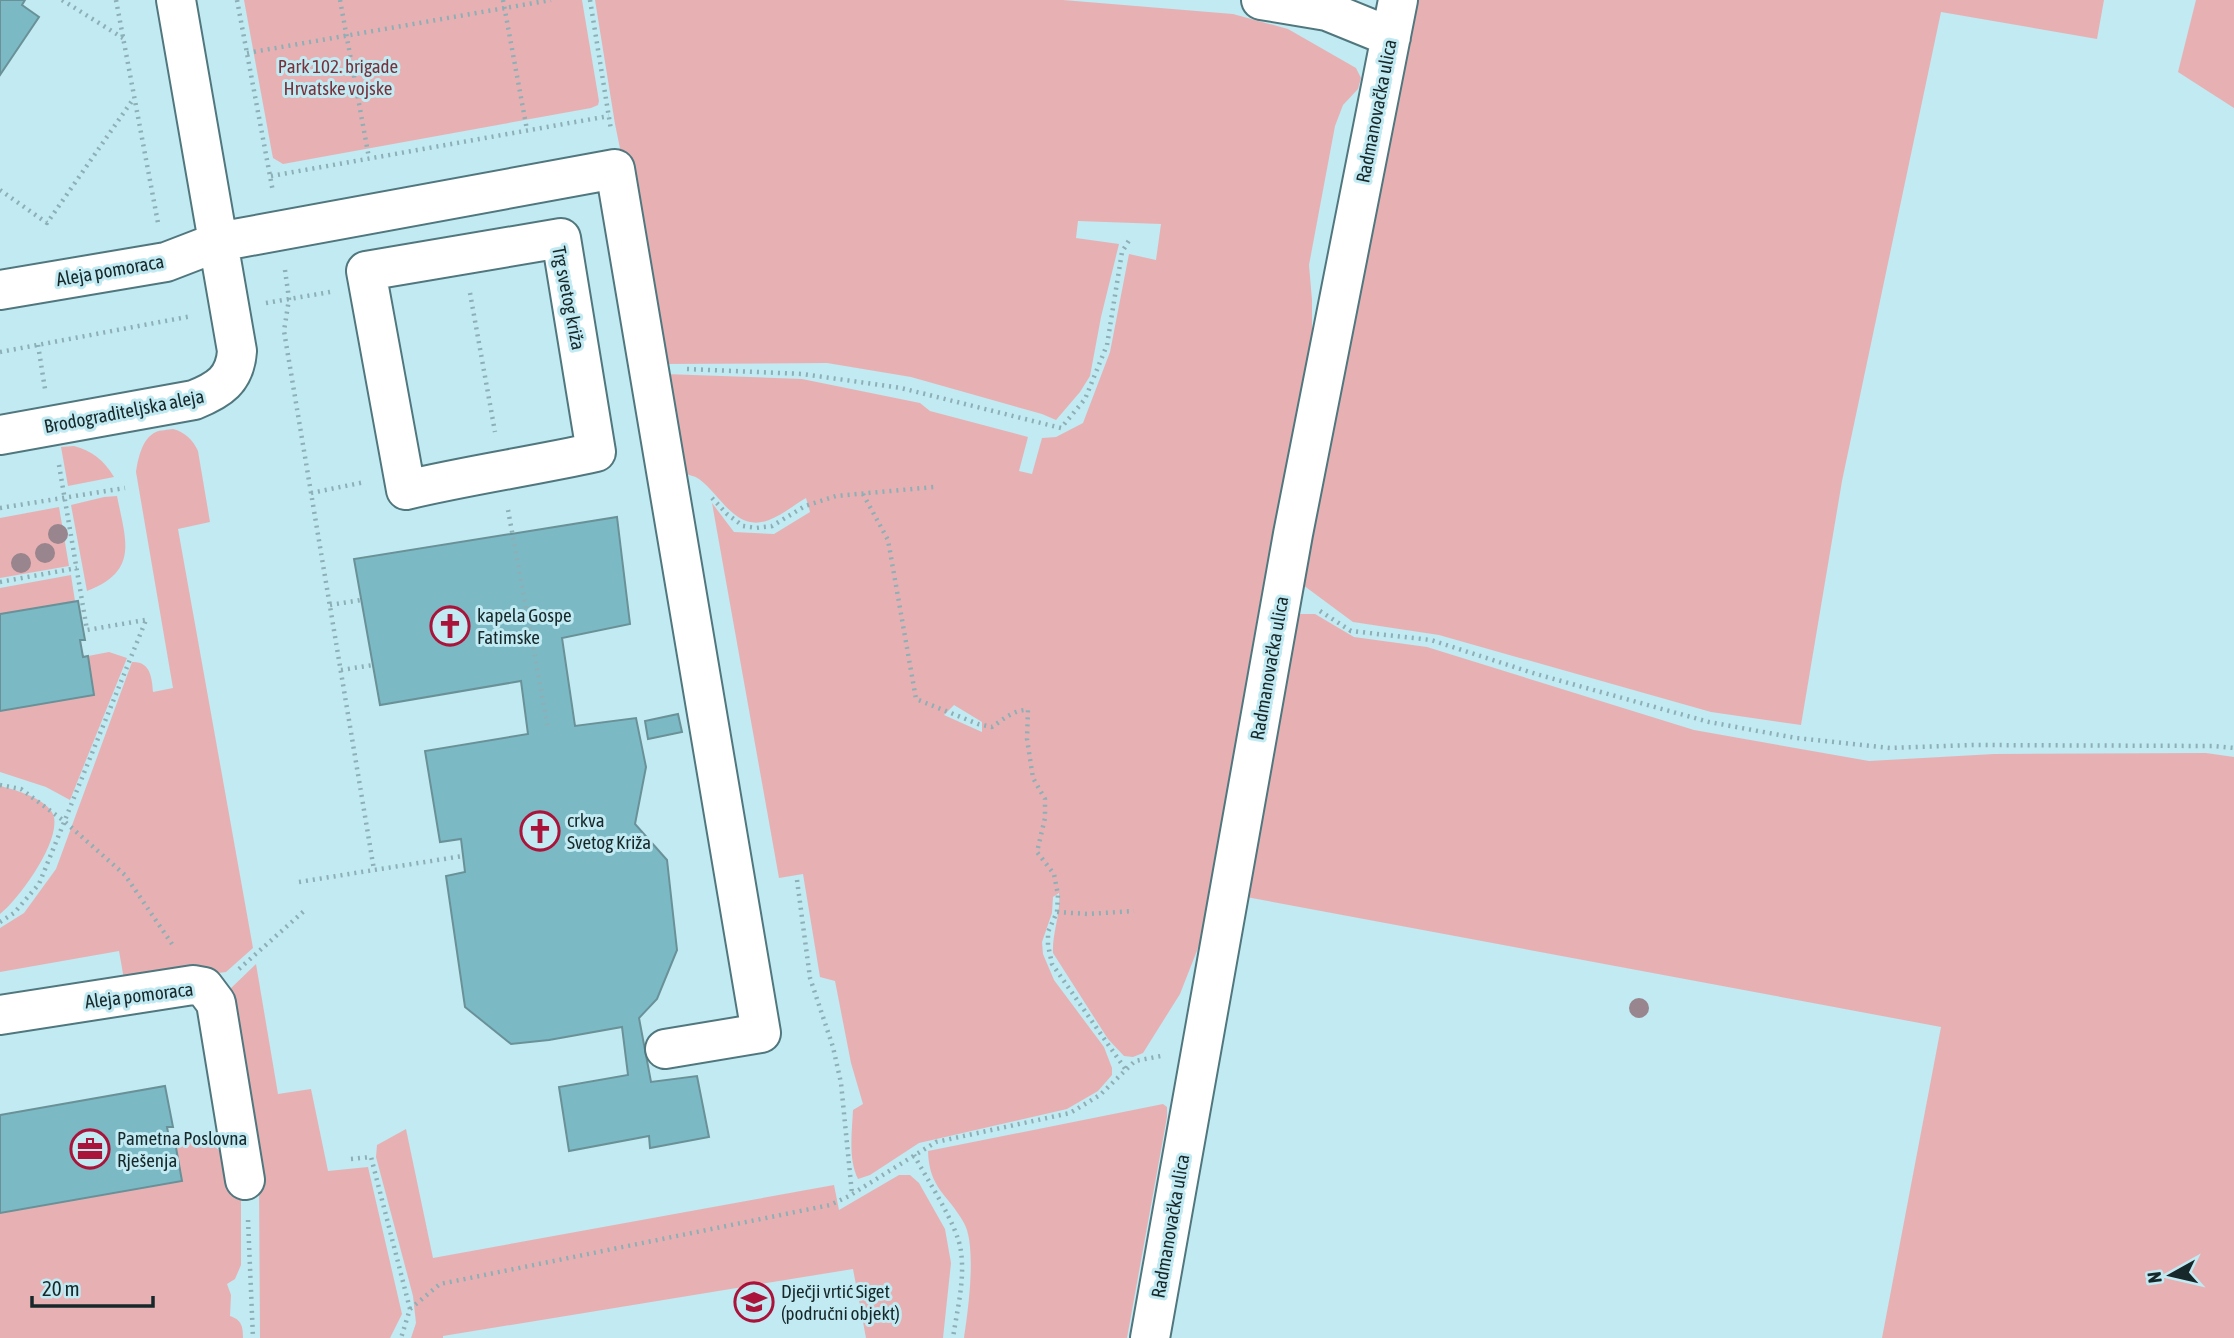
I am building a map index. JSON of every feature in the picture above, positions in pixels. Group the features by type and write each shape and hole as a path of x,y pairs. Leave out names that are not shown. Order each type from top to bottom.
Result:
{"street":[{"name":"Brodograditeljska aleja","path":"0,435 194,400 214,392 224,384 236,365 237,351 176,0"},
{"path":"1261,0 1327,11 1391,37"},
{"name":"Radmanovačka ulica","path":"1150,1338 1282,591 1398,0"},
{"name":"Aleja pomoraca","path":"0,290 166,262 218,242 615,169"},
{"path":"615,169 761,1033 665,1049"},
{"name":"Trg svetog križa","path":"561,238 596,452 502,470 405,490 366,271 561,238"},
{"name":"Aleja pomoraca","path":"0,1015 201,990 216,1003 245,1180"}],"path":[{"path":"62,0 123,39"},
{"path":"116,0 166,262"},
{"path":"237,0 271,176 289,299 284,331 374,870"},
{"path":"341,0 369,158"},
{"path":"503,0 527,130"},
{"path":"247,53 551,0"},
{"path":"590,0 615,169"},
{"path":"0,190 47,223 134,97"},
{"path":"271,176 609,116"},
{"path":"649,368 803,374 901,388 1061,428 1085,399 1107,345 1122,252 1131,236"},
{"path":"468,281 502,470"},
{"path":"0,352 369,286"},
{"path":"38,345 45,393"},
{"path":"0,922 14,913 39,884 146,620 88,630 58,459"},
{"path":"666,473 698,483 726,514 743,526 756,528 772,526 805,506 836,496 934,487"},
{"path":"0,508 125,488"},
{"path":"863,494 888,540 916,699 992,727 1013,714 1028,710 1027,739 1033,778 1045,799 1045,818 1037,852 1054,874 1058,895 1057,912 1048,932 1052,964 1126,1070"},
{"path":"512,534 548,728"},
{"path":"0,582 77,568"},
{"path":"1282,591 1306,601 1351,631 1431,640 1536,674 1709,722 1796,738 1890,748 2025,745 2234,748"},
{"path":"330,605 361,600"},
{"path":"341,670 373,665"},
{"path":"0,785 21,789 64,821 125,875 201,990 304,911"},
{"path":"299,882 463,856"},
{"path":"797,880 810,978 833,1047 841,1083 852,1194"},
{"path":"1057,912 1088,914 1134,911"},
{"path":"410,1309 440,1284 830,1205 936,1142 1070,1112 1100,1095 1135,1061 1168,1055 1200,1056"},
{"path":"914,1155 953,1226 961,1249 962,1273 953,1338"},
{"path":"351,1159 371,1157 410,1309 401,1338"},
{"path":"245,1180 251,1252 253,1338"}],"green space":[{"name":"Park 102. brigade Hrvatske vojske","path":"244,0 582,0 598,105 283,164 273,158"},
{"path":"595,0 1063,0 1233,14 1288,29 1356,68 1361,78 1358,89 1343,105 1335,126 1309,265 1312,334 1260,602 1200,943 1180,994 1143,1053 1133,1057 1124,1056 1108,1039 1053,953 1059,893 1053,897 1052,913 1042,942 1043,954 1054,980 1104,1047 1112,1068 1112,1075 1098,1091 1067,1109 919,1143 870,1175 858,1179 852,1154 853,1110 863,1104 851,1063 835,981 820,977 803,874 779,878 712,503 734,532 774,534 810,512 806,498 769,520 757,523 747,521 730,510 699,479 684,473 665,374 802,379 920,403 930,411 1028,437 1019,471 1032,474 1042,438 1056,437 1083,423 1110,352 1129,254 1156,260 1161,224 1078,221 1076,238 1119,244 1090,376 1056,420 911,377 827,363 664,364 615,124","holes":["954,705 982,722 982,732 944,715"]},
{"path":"1415,0 2104,0 2097,39 1941,12 1842,481 1801,725 1711,712 1439,635 1353,622 1303,585 1328,417"},
{"path":"2196,0 2234,0 2234,108 2178,72"},
{"path":"173,429 188,437 198,451 210,522 178,529 253,948 226,972 125,985 119,951 0,972 0,928 24,913 56,869 132,662 143,664 149,671 153,692 173,688 136,472 141,449 147,439 158,431"},
{"path":"74,446 97,457 114,477 68,486 61,447"},
{"path":"117,496 125,541 122,564 104,583 87,591 71,505"},
{"path":"59,507 69,566 0,578 0,518"},
{"path":"71,575 75,601 0,614 0,588"},
{"path":"1294,614 1315,614 1354,637 1427,647 1694,730 1869,761 1994,754 2206,753 2234,757 2234,1338 1882,1338 1941,1027 1241,896"},
{"path":"109,652 127,658 70,800 46,787 0,772 0,711 93,695 88,656"},
{"path":"0,786 44,803 53,814 54,825 52,838 37,868 18,896 0,914"},
{"path":"256,964 278,1094 311,1089 328,1171 368,1167 402,1314 390,1338 260,1338 259,1182 228,991"},
{"path":"1163,1104 1167,1107 1167,1117 1127,1338 964,1338 971,1263 968,1233 958,1213 936,1183 929,1164 928,1151"},
{"path":"406,1129 433,1258 834,1185 839,1210 899,1175 910,1175 919,1183 945,1229 951,1263 943,1338 866,1338 853,1269 443,1338 411,1338 416,1323 413,1296 376,1157 377,1145"},
{"path":"196,1141 214,1146 234,1163 241,1182 241,1265 235,1279 227,1284 231,1295 230,1316 241,1324 243,1338 0,1338 0,1213 181,1181 175,1142"}],"building":[{"path":"0,0 25,0 22,5 39,17 0,75"},
{"name":"crkva Svetog Križa","path":"617,517 630,624 562,638 575,726 636,718 646,767 635,824 667,860 677,950 657,999 639,1018 651,1082 697,1076 709,1137 650,1148 649,1136 569,1151 559,1087 628,1075 622,1027 511,1044 465,1007 446,876 465,872 461,839 440,842 425,751 528,734 521,681 380,705 354,559"},
{"path":"78,601 85,640 80,640 83,657 88,656 94,695 0,711 0,614"},
{"path":"678,714 682,732 648,739 645,721"},
{"path":"165,1086 173,1127 167,1127 170,1143 175,1142 182,1181 0,1213 0,1115"}],"place":[{"name":"kapela Gospe Fatimske","path":"450,626"},
{"name":"crkva Svetog Križa","path":"540,831"},
{"name":"Pametna Poslovna Rješenja","path":"90,1149"},
{"name":"Dječji vrtić Siget (područni objekt)","path":"754,1302"}]}
